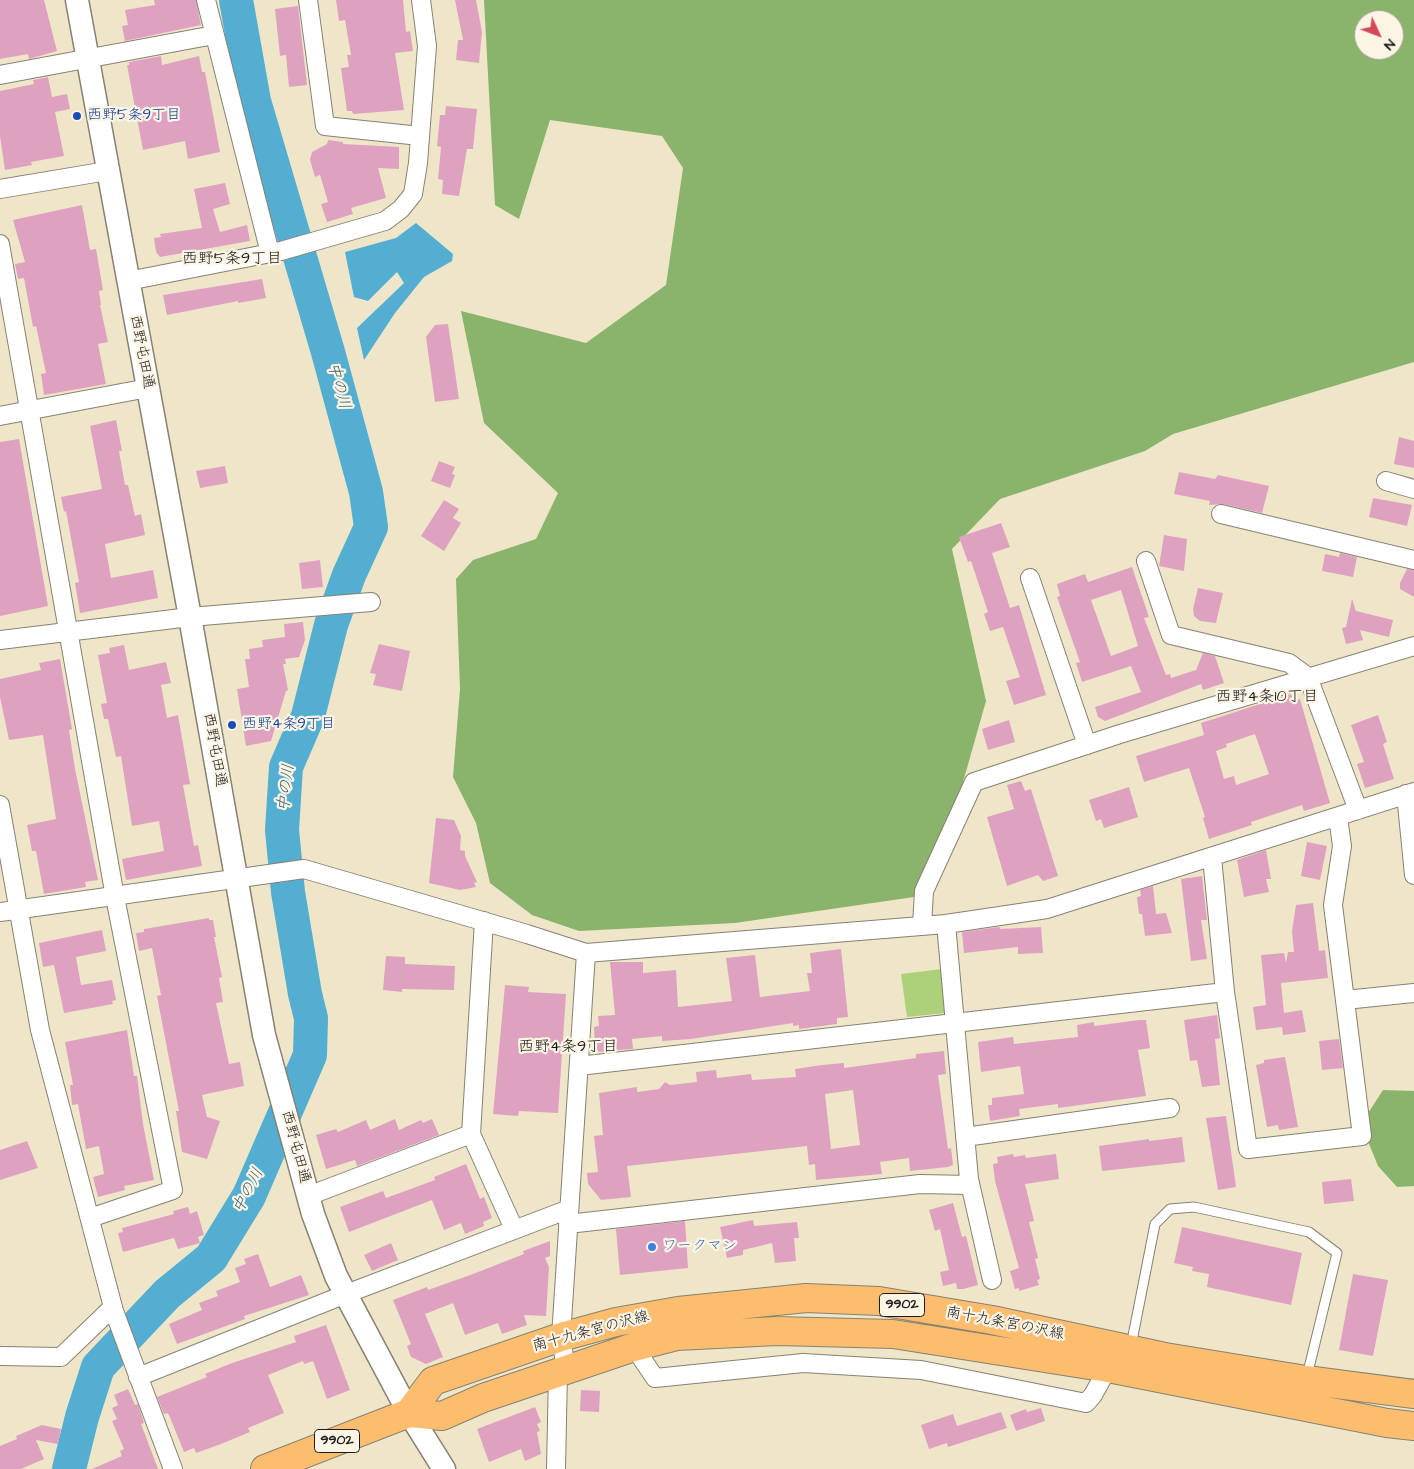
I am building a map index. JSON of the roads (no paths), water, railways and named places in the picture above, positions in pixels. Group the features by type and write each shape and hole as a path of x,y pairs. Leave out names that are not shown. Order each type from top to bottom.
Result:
{"main road":[{"name":"南十九条宮の沢線","path":"409,1413 433,1381 561,1337 616,1322 678,1311 806,1298 879,1301 992,1320 1131,1349 1306,1380 1414,1394"},
{"name":"南十九条宮の沢線","path":"265,1469 409,1413 442,1416 483,1398 634,1347 677,1336 776,1331 893,1334 1108,1368 1387,1423 1414,1426"}],"street":[{"name":"西野屯田通","path":"77,0 190,617 264,1036 308,1196 336,1276 409,1413 444,1469"},
{"path":"206,0 214,35 275,252"},
{"path":"308,0 325,126 420,136"},
{"path":"128,281 275,252 385,221 401,209 413,194 420,136 427,46 421,0"},
{"path":"0,75 86,57 214,35"},
{"path":"0,189 108,171"},
{"path":"0,244 70,632 115,897 173,1190 90,1218"},
{"path":"0,416 30,412 148,388"},
{"path":"1386,481 1414,489"},
{"path":"1222,514 1414,560"},
{"path":"1146,561 1171,636 1289,663 1308,677 1358,810"},
{"path":"1030,578 1087,745"},
{"path":"0,640 190,617 371,602"},
{"path":"922,926 924,891 974,782 1087,745 1414,646"},
{"path":"0,912 304,870 484,921 586,954 946,924 1047,909 1410,793 1414,875"},
{"path":"0,805 40,1030 114,1309 173,1469"},
{"path":"1212,857 1225,992 1248,1150 1362,1136 1333,905 1342,846 1338,817"},
{"path":"484,921 471,1134 514,1229"},
{"path":"946,924 970,1184 992,1280"},
{"path":"556,1469 562,1371 561,1337 586,954"},
{"path":"578,1066 1225,992"},
{"path":"1345,1000 1414,993"},
{"path":"966,1137 1170,1108"},
{"path":"308,1196 471,1134"},
{"path":"138,1377 514,1229 569,1216 920,1184 970,1184"},
{"path":"0,1356 61,1357 114,1309"},
{"path":"634,1347 655,1378 803,1363 921,1370 1086,1403 1093,1396 1108,1368"}],"lane":[{"path":"1131,1349 1154,1224 1170,1210 1194,1207 1309,1232 1337,1253 1306,1380"}],"water":[{"path":"416,223 453,254 452,261 424,277 395,313 364,360 357,328 404,283 397,272 368,301 354,297 345,252 396,238"}],"waterway":[{"name":"中の川","path":"69,1469 82,1417 98,1367 167,1294 211,1258 249,1196 310,1055 311,1018 305,994 288,892 282,830 286,767 308,716 331,625 349,575 371,527 366,492 328,352 254,101 236,0"}],"place":[{"name":"西野5条9丁目","path":"77,116"},
{"name":"西野4条9丁目","path":"232,725"},
{"name":"ワークマン","path":"652,1247"}],"district":[{"name":"西野5条9丁目","path":"232,260"},
{"name":"西野4条10丁目","path":"1267,698"},
{"name":"西野4条9丁目","path":"568,1048"}]}
